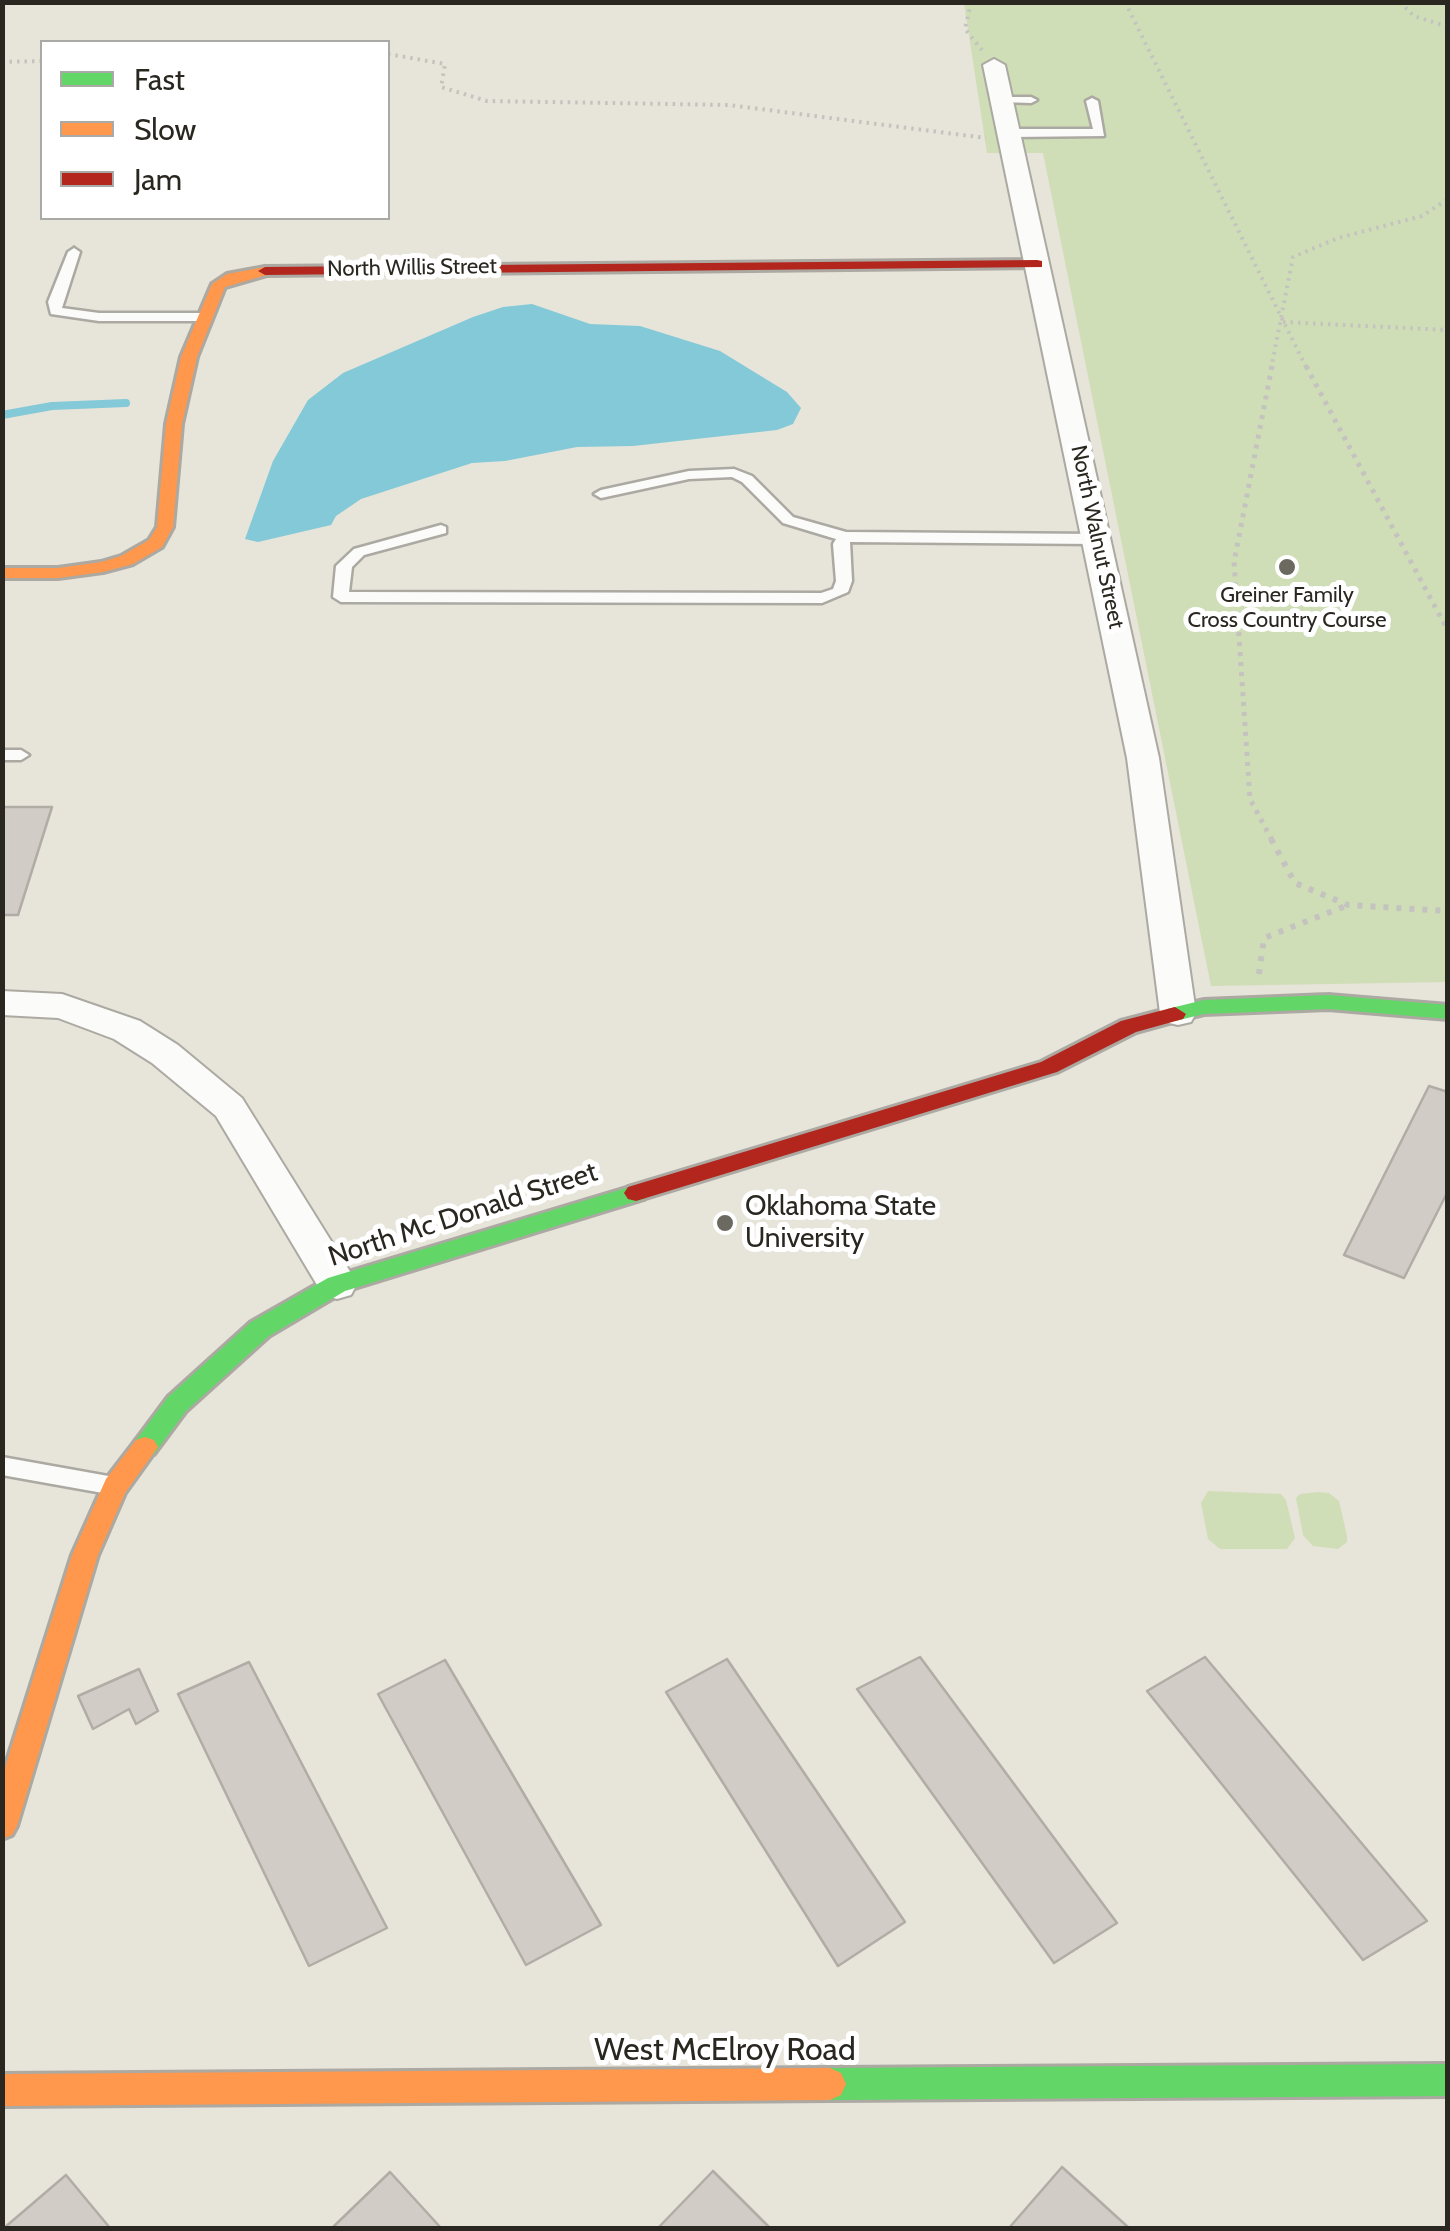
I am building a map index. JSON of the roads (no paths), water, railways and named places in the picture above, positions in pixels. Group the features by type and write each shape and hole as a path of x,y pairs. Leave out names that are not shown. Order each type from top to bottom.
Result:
{"street":[{"name":"North Walnut Street","path":"994,65 1143,758 1178,1014"},
{"name":"North Willis Street","path":"2,572 58,573 103,568 127,560 156,543 165,527 174,424 189,357 202,317 219,284 232,277 272,270 1037,264"},
{"name":"North Mc Donald Street","path":"2,1826 86,1554 116,1487 178,1404 260,1329 337,1284 1049,1067 1129,1026 1204,1007 1328,1002 1448,1012"},
{"path":"2,1003 62,1006 127,1030 165,1054 216,1096 229,1107 337,1284"},
{"name":"West McElroy Road","path":"2,2090 1448,2080"}],"lane":[{"path":"1004,100 1031,100"},
{"path":"1012,137 1100,133 1092,101"},
{"path":"74,252 55,302 56,311 100,317 202,317"},
{"path":"601,494 689,475 734,473 747,479 788,520 845,537 1098,539"},
{"path":"441,530 359,552 344,566 341,597 822,598 840,592 844,581 841,544 845,537"},
{"path":"2,1466 116,1487"}],"water":[{"path":"532,304 590,324 640,326 720,351 787,392 801,408 793,424 777,430 633,446 577,447 472,463 361,499 336,516 331,525 258,542 245,539 273,461 308,400 343,373 473,317 503,307"}],"waterway":[{"path":"2,415 52,406 126,403"}],"place":[{"name":"Greiner Family Cross Country Course","path":"1287,567"},
{"name":"Oklahoma State University","path":"725,1223"}]}
